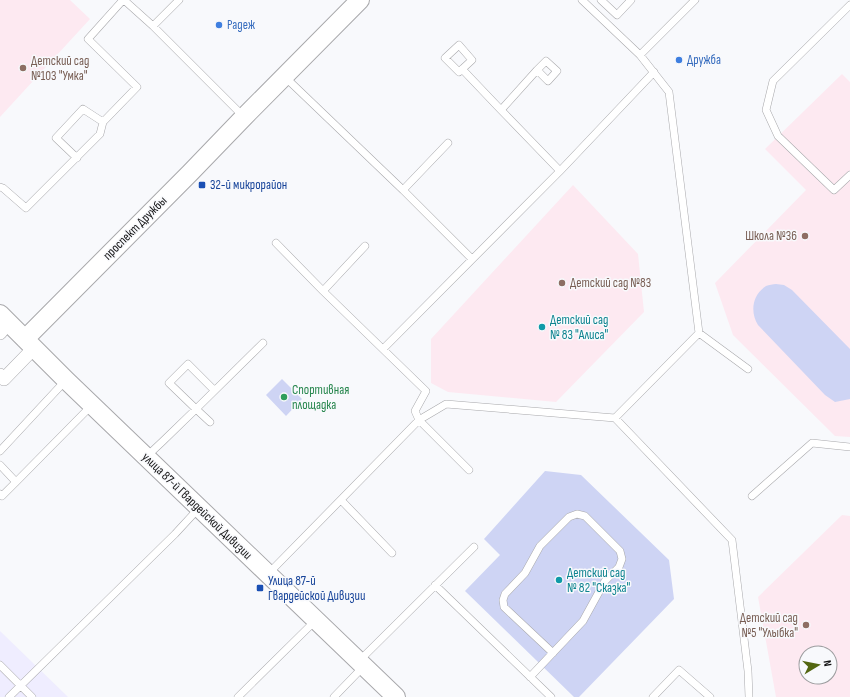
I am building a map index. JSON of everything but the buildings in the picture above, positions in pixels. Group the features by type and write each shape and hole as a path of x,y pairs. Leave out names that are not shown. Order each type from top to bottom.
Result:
{"street":[{"path":"285,76 360,0"},
{"name":"проспект Дружбы","path":"30,343 190,173 285,76"},
{"name":"улица 87-й Гвардейской Дивизии","path":"3,323 30,343 66,380 396,697"},
{"path":"0,375 4,379 30,343"}],"lane":[{"path":"0,187 26,208 100,134 103,122 137,87 88,39 123,0 153,26 244,117"},
{"path":"153,26 179,0"},
{"path":"601,0 617,15 631,0"},
{"path":"640,55 695,0"},
{"path":"586,1 640,55 669,92 699,333 748,370"},
{"path":"850,5 773,82 766,110 778,136 834,190 850,175"},
{"path":"462,69 560,171"},
{"path":"501,110 537,70"},
{"path":"384,349 560,171 654,72"},
{"path":"285,76 472,259"},
{"path":"77,158 56,138 83,109 103,122"},
{"path":"403,190 448,143"},
{"path":"276,243 426,391 415,411 419,420 469,470"},
{"path":"323,291 365,246"},
{"path":"615,418 699,333"},
{"path":"146,457 263,343"},
{"path":"210,422 169,383 188,364 214,390"},
{"path":"0,451 66,380"},
{"path":"268,574 419,420 446,404 615,418 732,540 748,671 749,697"},
{"path":"0,494 2,496 92,405"},
{"path":"752,496 812,443 850,447"},
{"path":"0,465 16,482"},
{"path":"341,500 392,553"},
{"path":"9,697 199,508"},
{"path":"530,677 553,653 583,621 605,581 620,566 622,559 620,551 585,516 577,514 569,517 540,546 525,573 505,594 503,600 504,607 553,653"},
{"path":"334,697 362,663 435,585 474,547"},
{"path":"435,585 550,697"},
{"path":"238,697 316,620"},
{"path":"0,665 32,697"},
{"path":"654,697 679,670 710,697"}],"shaded area":[{"name":"Детский сад №103 \"Умка\"","path":"0,0 70,0 90,19 0,117"},
{"name":"Школа №36","path":"842,74 850,82 850,437 835,436 733,335 715,283 806,190 765,149"},
{"name":"Детский сад №83","path":"573,185 638,254 644,312 556,402 448,392 431,383 431,339"},
{"path":"776,284 784,285 792,290 850,349 850,399 835,402 825,395 758,325 755,320 753,309 755,299 761,290 766,286"},
{"name":"Спортивная площадка","path":"282,379 302,399 286,416 266,395"},
{"path":"545,471 581,475 669,560 674,599 579,697 574,697 465,591 500,555 484,539"},
{"name":"Детский сад №5 \"Улыбка\"","path":"842,515 850,516 850,697 776,697 758,597"},
{"path":"0,631 68,697 0,697"}],"place":[{"name":"Радеж","path":"219,25"},
{"name":"Дружба","path":"679,60"},
{"name":"Детский сад №103 \"Умка\"","path":"23,68"},
{"name":"32-й микрорайон","path":"202,185"},
{"name":"Школа №36","path":"805,236"},
{"name":"Детский сад №83","path":"562,283"},
{"name":"Детский сад № 83 \"Алиса\"","path":"542,327"},
{"name":"Спортивная площадка","path":"284,397"},
{"name":"Детский сад № 82 \"Сказка\"","path":"559,580"},
{"name":"Улица 87-й Гвардейской Дивизии","path":"260,588"},
{"name":"Детский сад №5 \"Улыбка\"","path":"806,625"}]}
